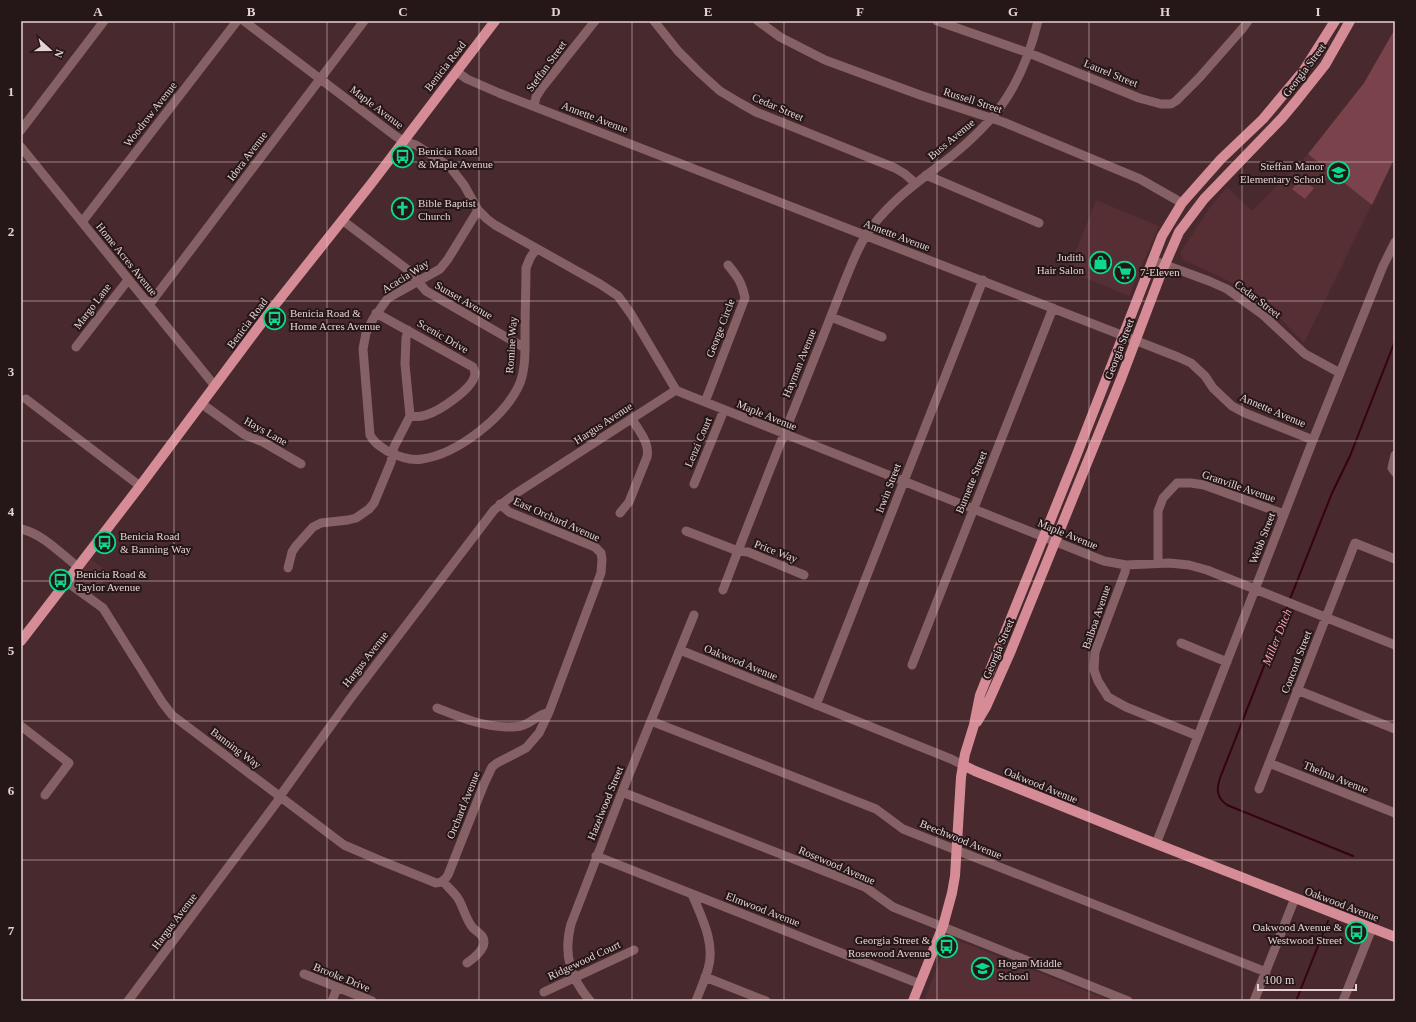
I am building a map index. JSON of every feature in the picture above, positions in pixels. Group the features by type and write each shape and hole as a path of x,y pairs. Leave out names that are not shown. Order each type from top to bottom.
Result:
{"main road":[{"name":"Benicia Road","path":"21,641 202,404 275,305 495,21"},
{"name":"Georgia Street","path":"913,1001 943,926 952,893 955,876 963,765 974,725 980,695 1044,537 1162,236 1182,203 1221,159 1263,119 1286,93 1304,70 1335,21"},
{"name":"Georgia Street","path":"974,725 990,701 1056,542 1165,264 1180,232 1193,212 1298,100 1325,65 1350,21"},
{"name":"Oakwood Avenue","path":"963,765 1156,844 1395,937"}],"street":[{"path":"21,130 104,21"},
{"name":"Woodrow Avenue","path":"82,222 237,21"},
{"name":"Maple Avenue","path":"244,21 394,135 403,141 416,146 450,167 464,185 478,210 495,225 600,284 618,296 632,314 676,390 973,510 1104,561 1126,564 1158,563 1189,565 1208,570 1395,645"},
{"name":"Idora Avenue","path":"149,306 364,21"},
{"name":"Steffan Street","path":"534,106 536,97 541,89 595,21"},
{"name":"Cedar Street","path":"654,21 678,51 720,91 756,112 895,168 915,183"},
{"name":"Russell Street","path":"758,21 780,37 825,60 920,95 1002,122 1140,178 1182,203"},
{"name":"Laurel Street","path":"937,21 1029,53 1157,104 1171,104 1176,101 1199,78 1248,21"},
{"name":"Buss Avenue","path":"865,236 888,208 915,183 945,161 977,134 1000,110 1014,87 1029,53 1038,21"},
{"name":"Annette Avenue","path":"457,72 467,79 534,106 865,236 983,280 1191,363 1205,376 1213,388 1232,406 1245,413 1313,440"},
{"name":"Home Acres Avenue","path":"21,148 215,386"},
{"path":"926,175 1039,223"},
{"name":"Acacia Way","path":"392,454 373,442 370,435 363,349 366,333 376,313 388,298 440,269 448,259 478,210"},
{"name":"Sunset Avenue","path":"342,220 408,270 426,291 525,348"},
{"name":"Hayman Avenue","path":"723,590 784,434 865,236"},
{"name":"Webb Street","path":"1156,844 1313,440 1383,266 1395,242"},
{"name":"Romine Way","path":"392,454 410,459 422,459 452,450 482,430 510,400 523,373 525,348 526,268 536,249"},
{"name":"Cedar Street","path":"1152,260 1227,289 1262,314 1305,354 1340,373"},
{"name":"George Circle","path":"705,402 745,298 738,277 728,265"},
{"name":"Margo Lane","path":"76,347 128,280"},
{"name":"Irwin Street","path":"816,705 983,280"},
{"name":"Burnette Street","path":"912,665 1053,308"},
{"name":"Scenic Drive","path":"376,313 408,330 473,367 475,373 470,384 456,397 441,408 426,415 415,417 410,416 405,364 406,338 408,330"},
{"path":"831,317 882,337"},
{"name":"Hargus Avenue","path":"128,1001 273,809 280,796 350,699 482,525 500,504 676,390"},
{"path":"26,399 140,486"},
{"name":"Hays Lane","path":"202,404 245,435 263,442 300,464"},
{"name":"Lenzi Court","path":"694,484 724,410"},
{"path":"288,568 292,552 313,527 321,523 348,520 362,514 374,503 391,462 394,447 410,416"},
{"path":"620,513 629,502 648,457 644,439 632,419"},
{"path":"1395,455 1392,468 1395,472"},
{"name":"Granville Avenue","path":"1158,563 1158,511 1163,498 1177,483 1204,485 1284,514"},
{"name":"East Orchard Avenue","path":"500,504 509,512 595,547 601,553 601,573 582,625"},
{"path":"21,529 29,531 39,537 78,567"},
{"name":"Price Way","path":"686,532 738,551 748,552 804,575"},
{"name":"Concord Street","path":"1258,789 1355,543 1395,559"},
{"name":"Balboa Avenue","path":"1126,564 1125,572 1095,652 1094,670 1098,682 1108,696 1126,707 1198,736"},
{"name":"Banning Way","path":"67,582 104,608 162,702 172,714 344,845 378,860 440,882"},
{"name":"Hazelwood Street","path":"590,1001 578,985 568,960 568,935 596,856 694,615"},
{"name":"Orchard Avenue","path":"440,882 448,875 492,767 526,748 539,732 549,712 582,625"},
{"path":"1180,643 1227,662"},
{"name":"Oakwood Avenue","path":"680,650 963,765"},
{"path":"1297,690 1395,729"},
{"path":"437,708 477,723 500,727 521,726 541,714 549,712"},
{"name":"Beechwood Avenue","path":"651,721 876,810 903,829 1266,972"},
{"path":"21,726 69,763 45,794"},
{"name":"Thelma Avenue","path":"1269,763 1395,814"},
{"name":"Rosewood Avenue","path":"622,792 865,887 893,907 1128,1001"},
{"name":"Elmwood Avenue","path":"596,856 920,984"},
{"path":"440,882 460,901 466,918 473,928 483,937 484,942 482,948 473,959 467,963"},
{"path":"692,894 705,927 708,940 709,968 696,1001"},
{"path":"1254,1001 1296,898"},
{"path":"1343,1001 1372,928"},
{"name":"Ridgewood Court","path":"544,992 575,979 634,950"},
{"name":"Brooke Drive","path":"304,974 372,1001"},
{"path":"705,977 766,1001"},
{"path":"332,1001 337,988"}],"shaded area":[{"name":"Steffan Manor Elementary School","path":"1395,29 1395,157 1304,343 1285,323 1252,294 1219,276 1183,260 1180,253 1208,210 1227,187 1252,211 1308,154 1364,83"},
{"path":"1395,29 1395,157 1372,205 1308,154 1364,83"},
{"path":"1300,179 1314,188 1305,199 1292,189"},
{"path":"1096,200 1159,226 1129,296 1068,271"},
{"path":"90,559 110,572 93,596 77,586 76,577"},
{"name":"Hogan Middle School","path":"949,937 1111,1001 924,1001"}],"waterway":[{"name":"Miller Ditch","path":"1290,599 1332,493 1350,456 1395,341"},
{"name":"Miller Ditch","path":"1288,605 1220,778 1218,786 1219,797 1227,805 1353,856"},
{"name":"Miller Ditch","path":"1296,1001 1328,921"}],"place":[{"name":"Benicia Road & Maple Avenue","path":"403,157"},
{"name":"Steffan Manor Elementary School","path":"1339,172"},
{"name":"Bible Baptist Church","path":"403,209"},
{"name":"Judith Hair Salon","path":"1100,263"},
{"name":"7-Eleven","path":"1125,272"},
{"name":"Benicia Road & Home Acres Avenue","path":"274,319"},
{"name":"Benicia Road & Banning Way","path":"105,542"},
{"name":"Benicia Road & Taylor Avenue","path":"60,580"},
{"name":"Oakwood Avenue & Westwood Street","path":"1357,933"},
{"name":"Georgia Street & Rosewood Avenue","path":"946,946"},
{"name":"Hogan Middle School","path":"983,969"}]}
